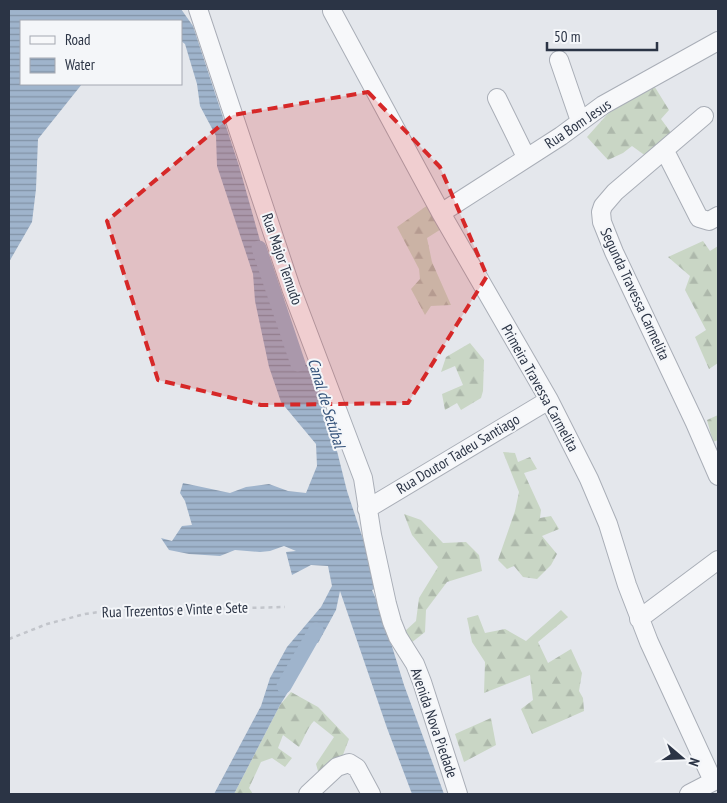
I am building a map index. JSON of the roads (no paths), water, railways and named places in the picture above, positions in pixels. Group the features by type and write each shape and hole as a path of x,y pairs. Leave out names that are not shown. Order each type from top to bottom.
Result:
{"street":[{"name":"Rua Major Temudo","path":"198,9 291,288 363,478 366,489 367,508"},
{"name":"Primeira Travessa Carmelita","path":"332,11 441,213 549,400 589,479 604,515 639,618 716,780"},
{"name":"Rua Bom Jesus","path":"441,213 504,174 604,105 718,41"},
{"path":"559,60 580,121"},
{"path":"497,98 526,157"},
{"name":"Segunda Travessa Carmelita","path":"704,116 615,192 603,206 601,217 614,252 696,423 718,476"},
{"path":"665,151 700,218 709,221 718,216"},
{"name":"Rua Doutor Tadeu Santiago","path":"367,508 549,400"},
{"name":"Avenida Nova Piedade","path":"367,508 380,577 392,622 398,637 415,664 422,682 458,794"},
{"path":"639,618 718,560"},
{"path":"308,794 340,765 350,763 357,768 370,794"},
{"path":"689,794 716,780"}],"water":[{"path":"9,9 181,9 193,26 239,166 261,244 280,330 312,372 318,386 331,427 347,491 379,587 372,590 444,794 412,794 340,591 336,610 318,643 310,642 301,654 292,673 296,679 280,705 234,794 214,794 261,706 270,678 287,647 321,607 332,586 328,566 311,565 292,575 286,552 296,551 284,546 260,552 235,550 220,556 189,554 169,550 161,538 172,541 182,526 192,525 185,501 180,493 183,483 230,493 246,487 269,484 288,491 306,493 317,466 316,444 281,402 269,367 255,301 253,274 217,166 216,136 200,106 197,84 185,44 182,42 182,20 20,20 20,85 81,85 38,139 36,189 32,222 9,262"}],"waterway":[{"name":"Canal de Setúbal","path":"259,248 298,364"},
{"path":"284,686 316,630"}]}
